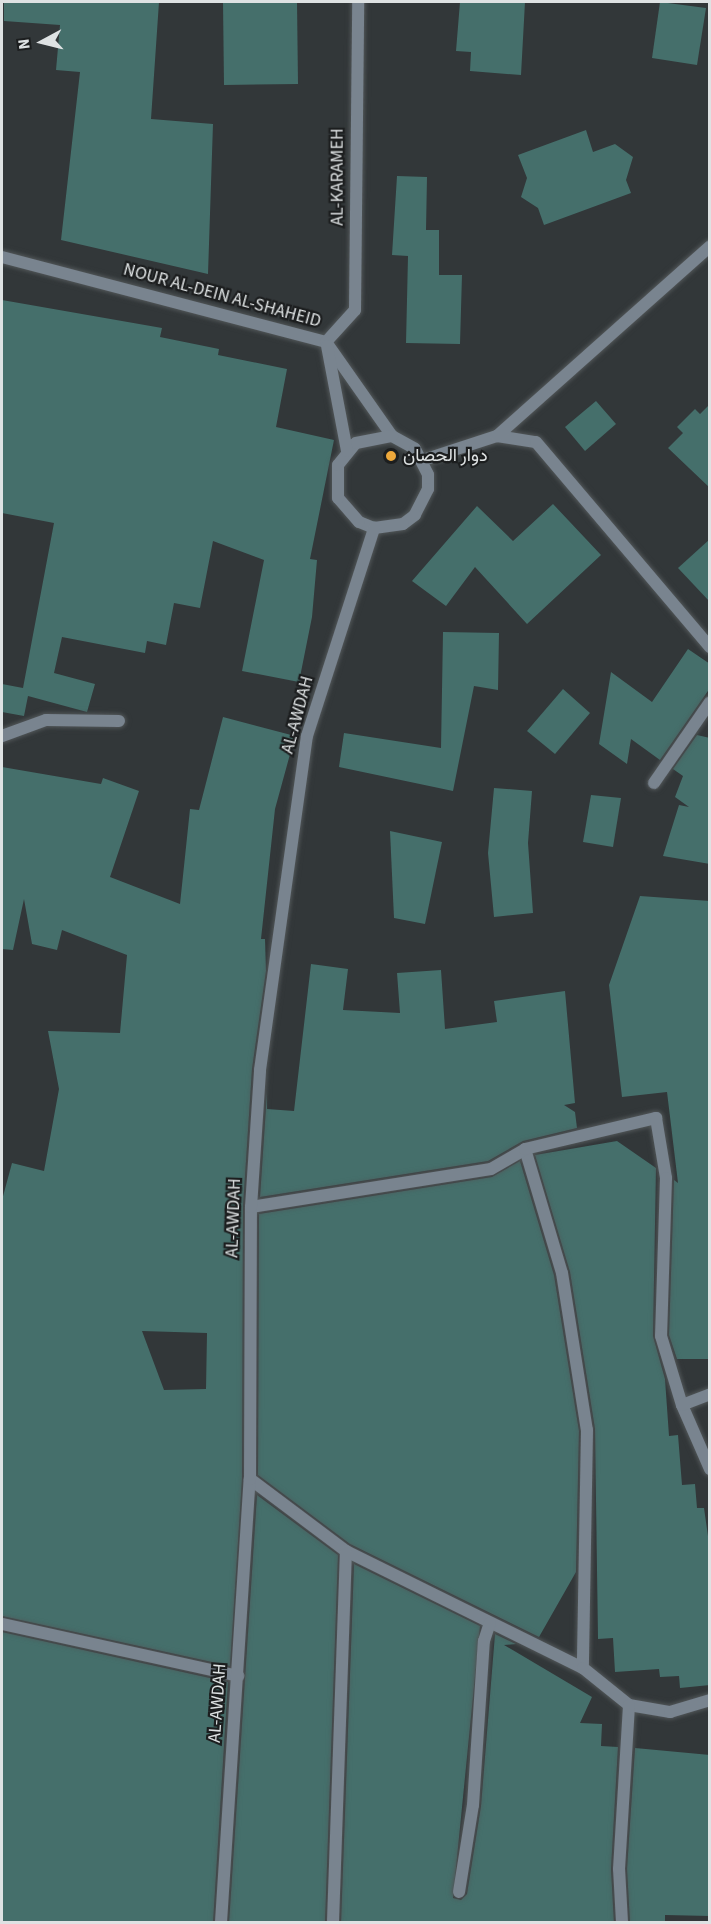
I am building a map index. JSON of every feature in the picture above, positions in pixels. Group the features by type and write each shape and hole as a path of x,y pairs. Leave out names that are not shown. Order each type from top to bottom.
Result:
{"street":[{"name":"AL-KARAMEH","path":"326,342 356,310 358,2"},
{"path":"423,460 497,436 710,246"},
{"name":"NOUR AL-DEIN AL-SHAHEID","path":"2,256 326,342 347,452"},
{"path":"326,342 392,436"},
{"path":"392,436 405,441 423,460 428,489 415,515 403,524 374,528 359,522 338,498 337,473 347,452 367,438 392,436"},
{"path":"497,436 536,442 710,647"},
{"name":"AL-AWDAH","path":"221,1923 250,1479 251,1207 260,1070 307,736 374,528"},
{"path":"654,783 710,702"},
{"path":"2,736 46,720 119,721"},
{"path":"251,1207 491,1169 525,1149 656,1118 666,1178 661,1336 682,1405 710,1469"},
{"path":"525,1149 561,1273 587,1430 584,1668"},
{"path":"682,1405 710,1394"},
{"path":"250,1479 346,1551 584,1668 629,1705 670,1712 710,1700"},
{"path":"333,1923 346,1551"},
{"path":"459,1892 473,1805 490,1623"},
{"path":"2,1624 238,1676"},
{"path":"622,1923 619,1869 629,1705"}],"building":[{"path":"4,2 159,2 151,119 213,124 208,274 61,240 80,72 56,70 60,25 4,21"},
{"path":"223,2 297,2 298,84 224,85"},
{"path":"460,2 525,2 521,75 470,71 471,52 456,51"},
{"path":"660,2 706,8 697,65 652,58"},
{"path":"586,130 593,152 615,144 633,157 626,180 631,193 544,225 538,208 521,197 527,178 518,155"},
{"path":"397,176 427,177 426,230 439,230 439,275 462,275 460,344 406,343 408,256 392,255"},
{"path":"2,300 162,328 160,337 219,349 218,355 287,369 276,427 334,440 310,559 317,560 312,617 299,682 242,671 264,560 213,541 200,608 174,603 166,645 147,641 145,653 62,637 54,673 95,684 87,712 28,696 24,716 2,712 2,684 23,688 54,523 2,513"},
{"path":"596,401 616,424 585,451 565,427"},
{"path":"710,404 710,488 668,448 683,433 677,427 695,409 700,414"},
{"path":"553,504 601,555 527,624 475,567 446,606 412,581 477,506 513,541"},
{"path":"710,539 710,602 678,568"},
{"path":"443,632 499,633 498,690 474,686 453,791 339,767 344,733 441,748"},
{"path":"688,649 710,664 710,688 660,760 631,739 627,764 599,744 611,672 652,702"},
{"path":"563,689 590,713 555,754 527,731"},
{"path":"223,717 295,736 275,809 261,939 265,939 266,971 252,1069 243,1207 242,1479 230,1666 2,1616 2,1200 12,1163 44,1171 59,1089 48,1031 120,1033 127,955 62,930 57,950 32,944 24,899 13,950 2,949 2,767 101,784 103,778 139,791 110,877 180,904 190,809 199,810","holes":["142,1331 207,1333 206,1389 164,1390"]},
{"path":"697,735 710,738 710,864 663,856 679,805 689,807 675,797 683,776 673,769"},
{"path":"494,788 532,791 528,843 533,913 494,917 488,853"},
{"path":"591,795 621,798 613,847 583,842"},
{"path":"390,831 442,842 425,924 394,918"},
{"path":"640,896 710,901 710,1359 677,1359 669,1335 674,1180 678,1183 667,1092 622,1097 609,985"},
{"path":"311,964 348,969 343,1010 400,1013 397,973 441,970 445,1029 497,1022 494,1001 565,991 575,1103 564,1105 575,1112 577,1128 523,1141 488,1161 260,1197 267,1092 267,1109 294,1111"},
{"path":"617,1141 656,1168 653,1336 665,1379 669,1436 678,1435 682,1485 695,1484 697,1508 704,1508 710,1550 710,1685 680,1688 679,1676 660,1677 659,1669 615,1672 613,1638 598,1639 595,1429 570,1272 535,1155"},
{"path":"520,1161 554,1275 579,1431 576,1572 539,1637 350,1544 258,1475 259,1214 492,1177"},
{"path":"257,1495 338,1555 325,1923 229,1923"},
{"path":"354,1564 480,1626 453,1898 461,1900 467,1894 481,1806 495,1634 516,1644 504,1645 592,1697 580,1723 602,1724 601,1746 618,1747 611,1869 614,1923 341,1923"},
{"path":"2,1632 228,1682 213,1923 2,1923"},
{"path":"635,1748 710,1755 710,1916 665,1915 665,1923 630,1923 627,1869"}],"place":[{"name":"دوار الحصان","path":"391,456"}]}
